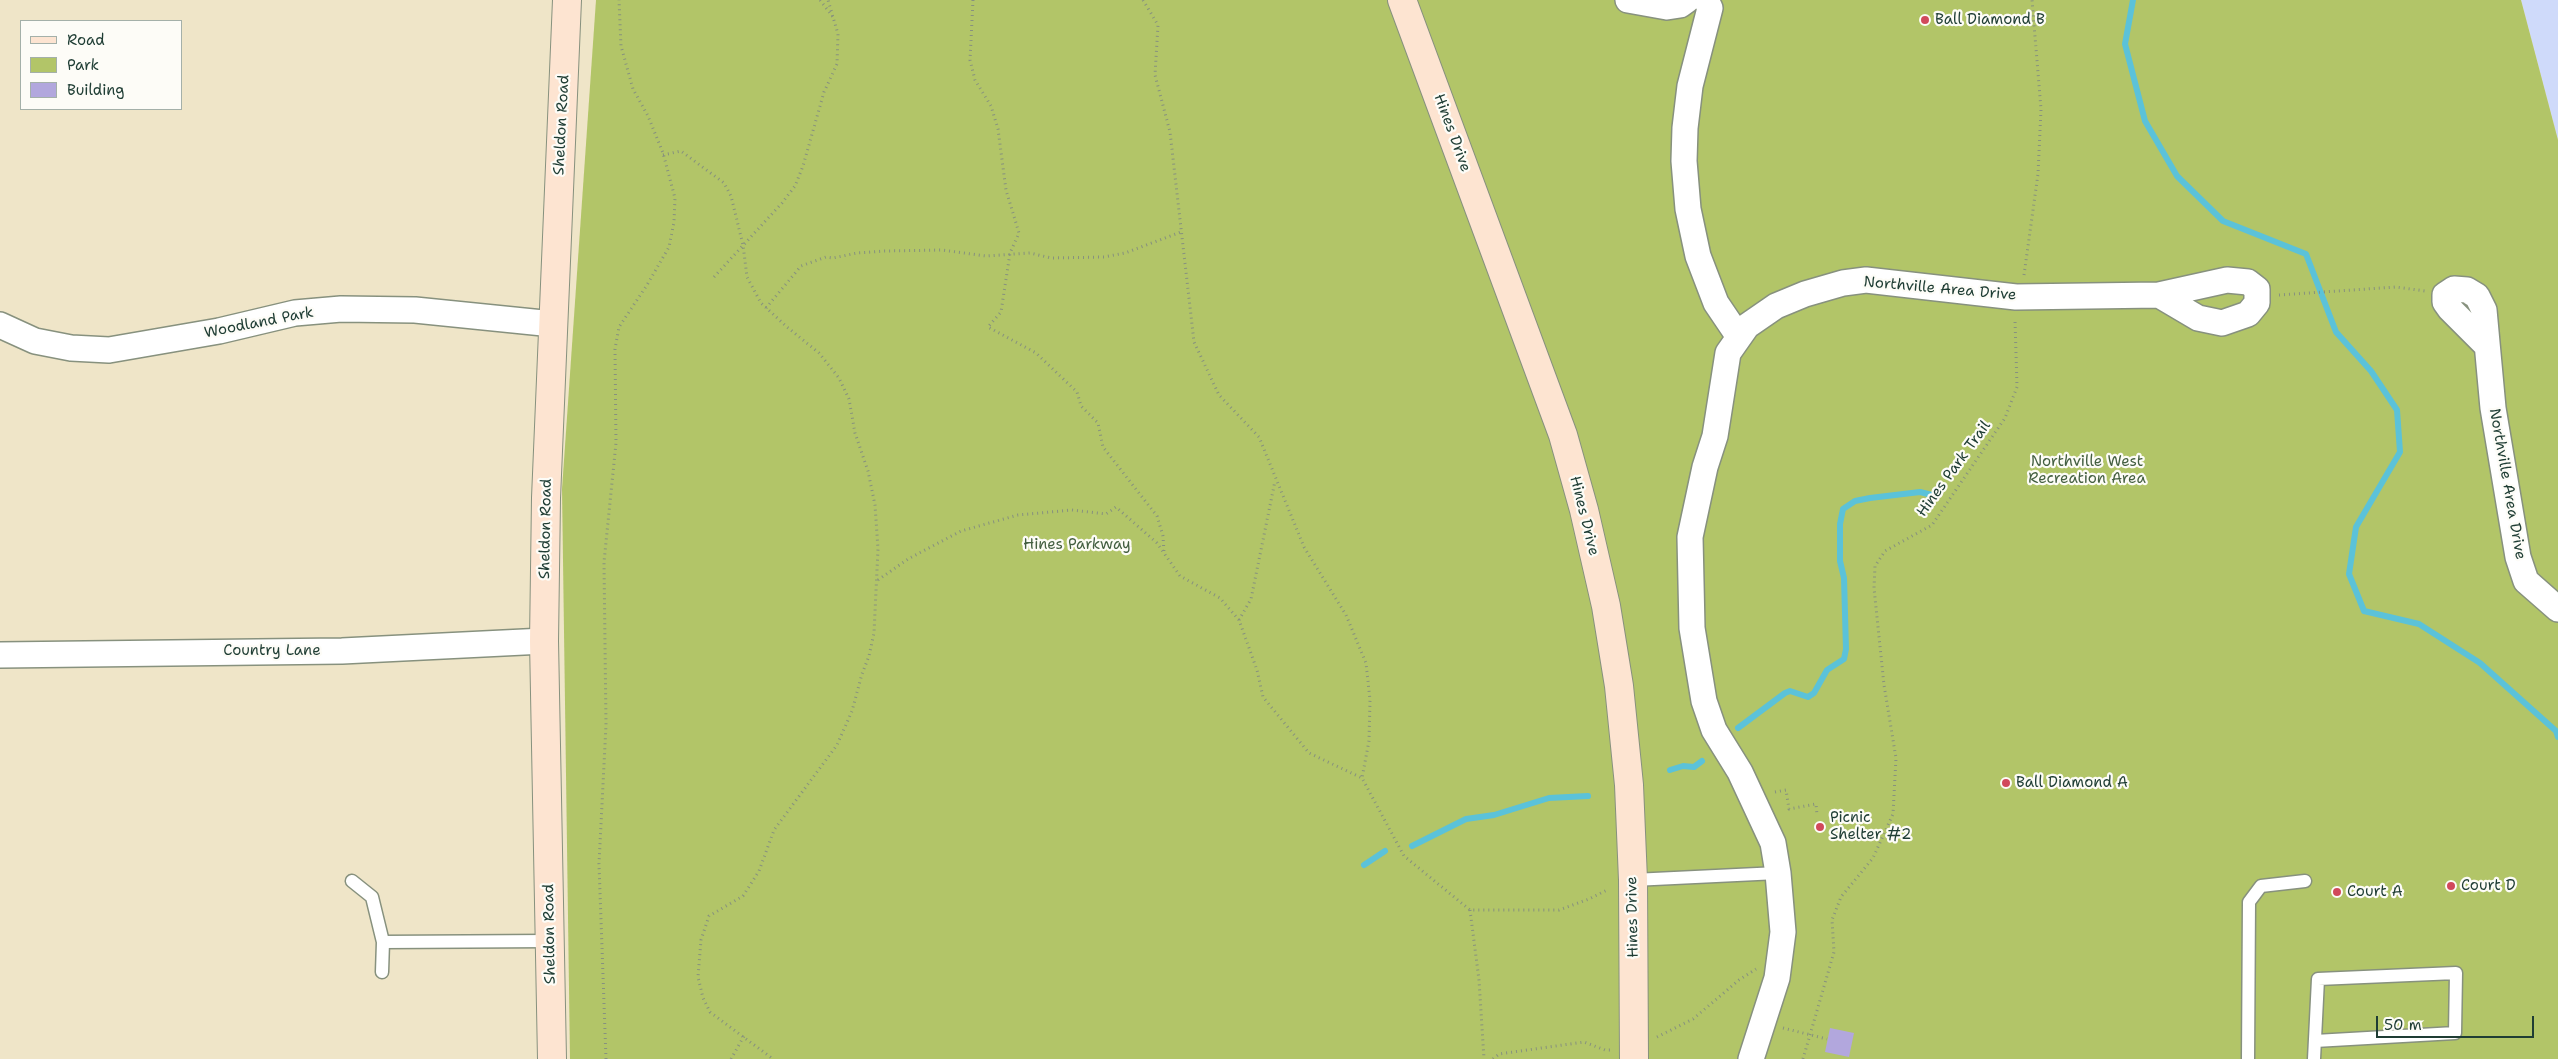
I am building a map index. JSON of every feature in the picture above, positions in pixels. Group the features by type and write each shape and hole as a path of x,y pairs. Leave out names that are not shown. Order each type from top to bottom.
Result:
{"street":[{"name":"Sheldon Road","path":"552,1059 544,640 546,498 567,0"},
{"name":"Hines Drive","path":"1402,0 1544,380 1584,510 1606,606 1619,686 1629,785 1633,880 1634,1059"},
{"path":"1628,0 1667,7 1680,5 1687,0"},
{"path":"1706,0 1710,8 1690,86 1685,128 1684,162 1688,209 1698,256 1716,303 1739,337"},
{"name":"Northville Area Drive","path":"1751,1059 1777,978 1783,932 1778,873 1773,843 1752,798 1714,730 1704,701 1692,628 1690,538 1705,466 1715,436 1728,353 1747,326 1776,306 1805,294 1843,283 1866,280 2016,297 2158,295"},
{"name":"Northville Area Drive","path":"2445,295 2445,302 2450,309 2486,344 2496,432 2518,557 2526,581 2558,609"},
{"name":"Woodland Park","path":"0,325 35,341 71,348 109,350 219,331 295,314 341,309 415,310 553,324"},
{"name":"Country Lane","path":"0,655 342,651 544,640"}],"lane":[{"path":"1633,880 1778,873"},
{"path":"352,881 372,897 384,942 382,972"},
{"path":"2248,1059 2249,902 2261,886 2305,881"},
{"path":"384,942 550,941"},
{"path":"2314,1059 2318,979 2456,973 2455,1033 2315,1041"}],"path":[{"path":"606,1059 599,864 606,726 604,562 616,443 615,349 619,327 668,247 674,222 675,198 663,154 648,116 632,90 621,46 619,0"},
{"path":"820,0 835,19"},
{"path":"714,278 795,186 803,166 824,92 837,64 838,34 828,0"},
{"path":"973,0 970,60 974,80 991,106 998,129 1006,190 1019,233 1010,253 1002,312 988,327 1036,353 1077,392 1081,406 1098,423 1103,447 1157,516 1163,536 1164,554"},
{"path":"1143,0 1158,25 1155,75 1170,132 1194,342 1219,394 1259,437 1275,481 1304,547 1346,615 1366,663 1370,700 1369,741 1362,778"},
{"name":"Hines Park Trail","path":"1803,1059 1834,952 1832,920 1841,897 1873,858 1893,814 1896,758 1884,685 1874,588 1875,566 1885,551 1932,524 2005,418 2017,387 2016,297 2024,275 2038,174 2042,109 2032,0"},
{"path":"663,154 681,151 724,184 731,196 743,245 747,277 766,308 820,353 839,378 849,399 855,433 868,471 875,505 877,580 874,633 852,712 837,745 774,830 759,871 743,896 709,916 701,940 698,977 703,998 710,1012 773,1059"},
{"path":"766,308 801,266 826,257 833,258 857,253 885,251 942,250 986,256 1030,253 1066,259 1104,257 1126,253 1181,232"},
{"path":"2296,294 2396,287 2445,295"},
{"path":"1239,620 1251,599 1275,481"},
{"path":"877,580 908,559 961,531 1018,515 1072,510 1106,514 1116,507 1156,543 1180,576 1220,598 1239,620 1257,670 1263,697 1308,753 1362,778 1404,856 1470,910 1559,910 1633,880"},
{"path":"1752,798 1786,790 1789,809 1816,804 1817,815"},
{"path":"1470,910 1479,980 1484,1059"},
{"path":"1763,1023 1827,1039"},
{"path":"731,1059 744,1036"}],"shaded area":[{"path":"2521,0 2558,0 2558,140"}],"green space":[{"path":"596,0 2521,0 2558,140 2558,1059 570,1059 562,489"}],"building":[{"path":"1830,1028 1854,1033 1849,1057 1825,1052"}],"waterway":[{"path":"2133,0 2125,44 2145,121 2177,176 2223,221 2306,254 2336,332 2371,371 2397,410 2400,452 2356,527 2349,574 2364,611 2419,624 2480,663 2556,731 2558,737"},
{"path":"1738,728 1785,693 1790,691 1808,697 1814,693 1827,670 1844,659 1846,649 1844,578 1840,561 1840,524 1843,509 1855,501 1870,498 1920,492 1932,495"},
{"path":"1670,770 1683,766 1694,767 1702,761"},
{"path":"1412,846 1466,819 1494,815 1549,798 1588,796"},
{"path":"1364,865 1385,851"}],"place":[{"name":"Ball Diamond B","path":"1925,20"},
{"name":"Ball Diamond A","path":"2006,783"},
{"name":"Picnic Shelter #2","path":"1820,827"},
{"name":"Court D","path":"2451,886"},
{"name":"Court A","path":"2337,892"}],"park label":[{"name":"Northville West Recreation Area","path":"2087,470"},
{"name":"Hines Parkway","path":"1077,545"}]}
